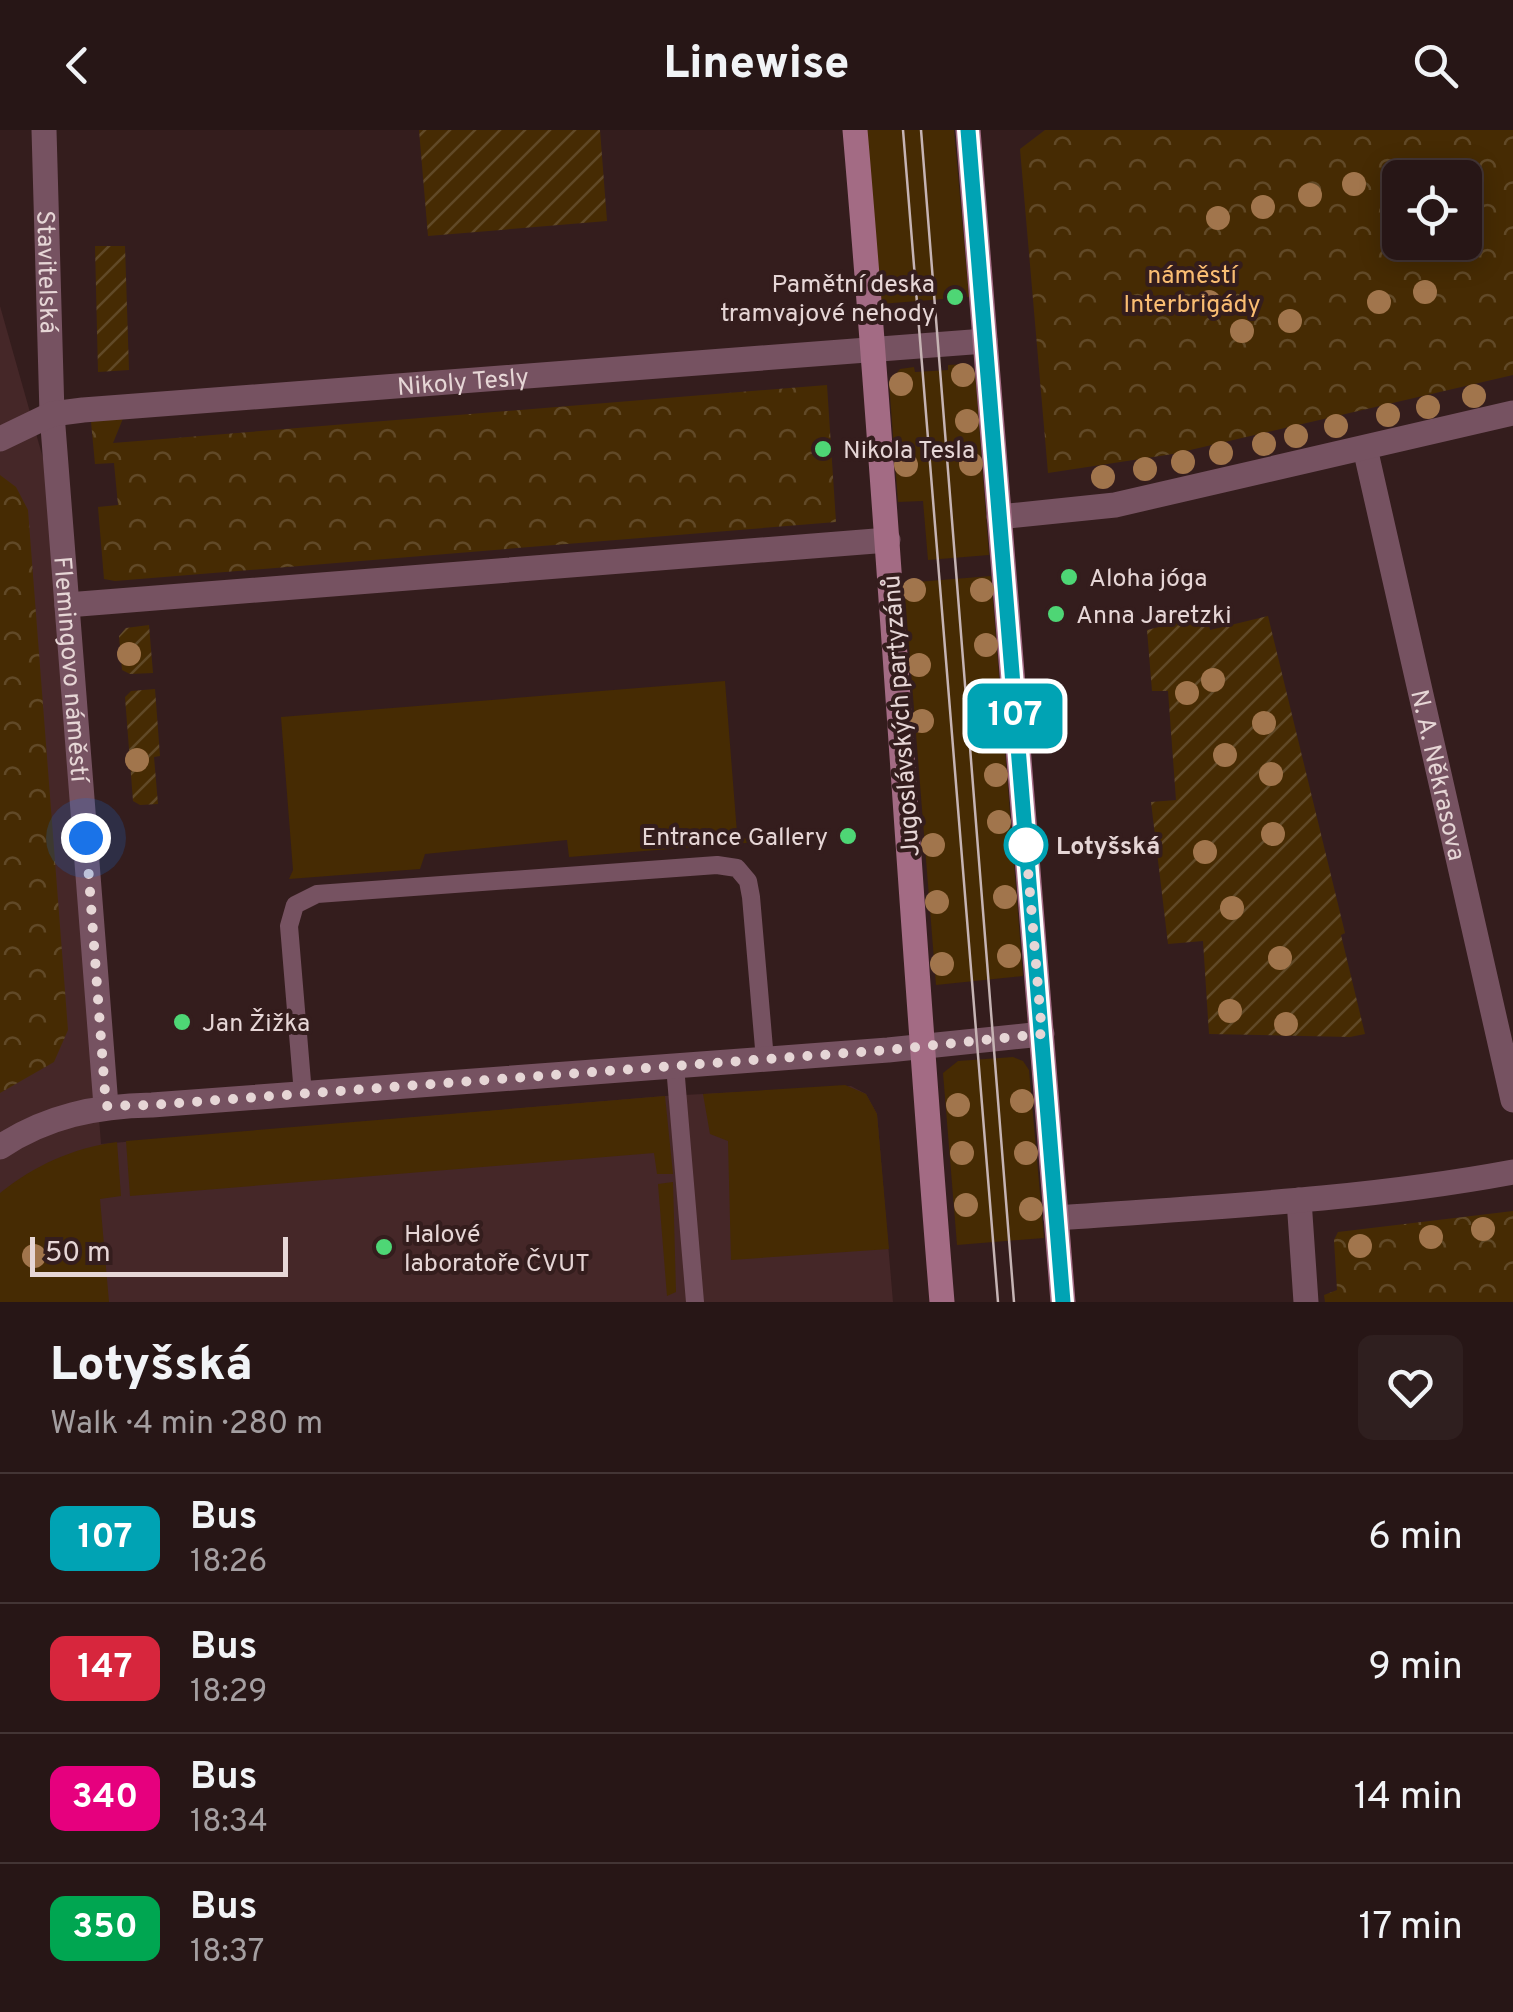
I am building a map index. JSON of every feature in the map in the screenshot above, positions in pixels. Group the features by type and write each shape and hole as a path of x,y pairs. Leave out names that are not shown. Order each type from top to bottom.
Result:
{"main road":[{"name":"Jugoslávských partyzánů","path":"855,130 942,1302"},
{"path":"968,130 1063,1302"}],"street":[{"name":"Stavitelská","path":"44,130 52,414"},
{"name":"Nikoly Tesly","path":"52,414 985,341"},
{"path":"999,517 1115,505 1513,413"},
{"path":"0,439 52,414"},
{"name":"Flemingovo náměstí","path":"52,414 106,1106"},
{"name":"N. A. Někrasova","path":"1365,448 1513,1100"},
{"path":"68,605 888,540"},
{"path":"0,1147 62,1116 106,1106 765,1060 1042,1034"},
{"path":"1056,1218 1298,1200 1513,1172"},
{"path":"1298,1200 1306,1302"}],"lane":[{"path":"303,1094 289,926 295,905 317,894 717,865 737,868 748,881 751,897 765,1060"},
{"path":"675,1066 695,1302"}],"shaded area":[{"path":"0,306 50,483 101,1144 665,1096 851,1086 866,1094 877,1114 893,1302 0,1302"}],"green space":[{"path":"419,130 600,130 607,221 428,236"},
{"path":"867,130 954,130 969,297 880,304"},
{"name":"náměstí Interbrigády","path":"1045,130 1513,130 1513,375 1173,454 1048,473 1020,149"},
{"path":"95,246 125,246 129,370 98,372"},
{"path":"965,364 975,373 989,555 928,560 923,501 898,502 889,382 900,369 948,370 948,365"},
{"path":"827,385 836,522 104,579 98,507 118,505 114,463 95,464 91,422 124,416 113,443"},
{"path":"0,475 16,487 28,510 68,1030 54,1062 0,1093"},
{"path":"991,576 1023,976 936,985 904,583"},
{"path":"1207,615 1210,630 1268,616 1345,933 1341,935 1365,1034 1209,1034 1203,941 1168,944 1151,802 1176,800 1168,691 1152,691 1147,630"},
{"path":"149,625 153,673 130,674 122,670 119,636 126,628"},
{"path":"725,681 737,833 741,838 758,842 569,857 567,840 425,854 420,869 289,879 293,870 281,717"},
{"path":"155,689 160,756 154,757 158,804 140,805 133,801 125,697 131,691"},
{"path":"1013,1057 1023,1061 1029,1070 1044,1238 957,1245 943,1073 958,1061"},
{"path":"845,1085 866,1094 877,1114 889,1249 731,1260 728,1141 710,1134 703,1094"},
{"path":"665,1096 673,1174 657,1174 654,1153 130,1196 126,1141"},
{"path":"117,1142 121,1196 100,1199 109,1302 0,1302 0,1193 55,1159"},
{"path":"673,1182 676,1292 667,1296 658,1184"},
{"path":"1513,1211 1513,1302 1325,1302 1324,1295 1337,1290 1334,1240 1338,1232"}],"tram line":[{"path":"903,130 998,1302"},
{"path":"921,130 1014,1302"}],"bus line":[{"name":"107","path":"968,130 1063,1302"}],"place":[{"name":"Pamětní deska tramvajové nehody","path":"955,297"},
{"name":"Nikola Tesla","path":"823,449"},
{"name":"Aloha jóga","path":"1069,577"},
{"name":"Anna Jaretzki","path":"1056,614"},
{"name":"Entrance Gallery","path":"848,836"},
{"name":"Lotyšská","path":"1026,845"},
{"name":"Jan Žižka","path":"182,1022"},
{"name":"Halové laboratoře ČVUT","path":"384,1247"}],"route":[{"path":"86,838 106,1106 888,1050 1042,1034 1025,835 1026,845"}]}
